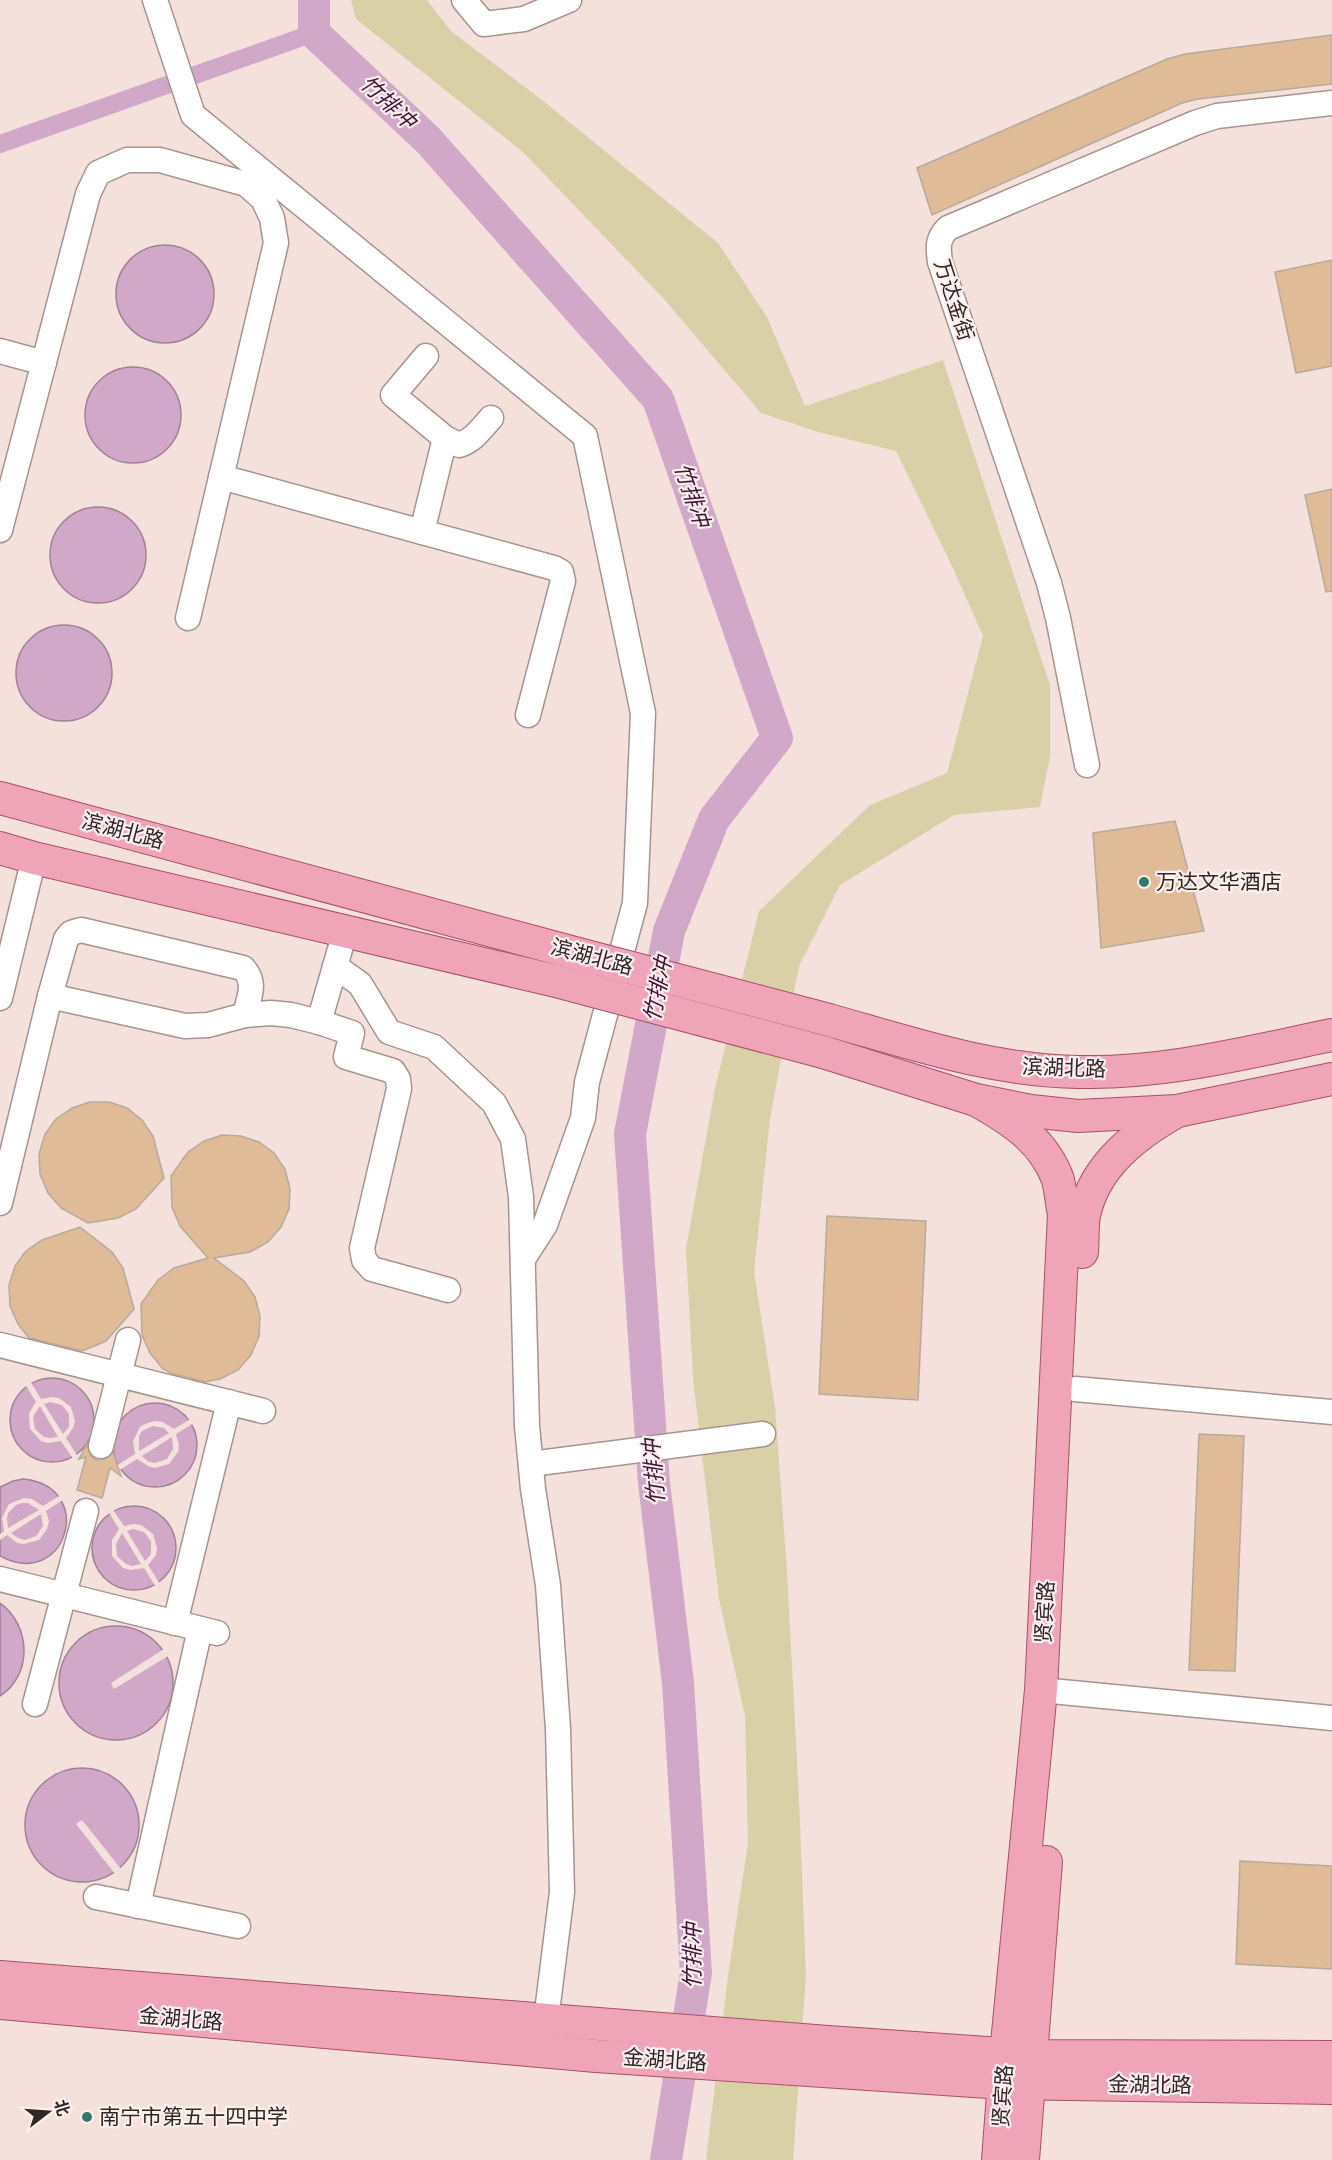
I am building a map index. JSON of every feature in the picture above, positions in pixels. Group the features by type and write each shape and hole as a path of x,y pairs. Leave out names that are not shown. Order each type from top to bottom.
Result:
{"main road":[{"name":"滨湖北路","path":"0,798 980,1061 1033,1069 1080,1072 1169,1068 1332,1035"},
{"name":"滨湖北路","path":"0,848 34,858 556,981 823,1053 976,1100 1031,1111 1078,1116 1177,1111 1332,1079"},
{"name":"贤宾路","path":"976,1100 1014,1122 1039,1146 1057,1177 1064,1214 1050,1691"},
{"name":"贤宾路","path":"998,2160 1017,2069 1075,1389 1084,1215 1096,1180 1118,1153 1146,1129 1177,1111"},
{"name":"金湖北路","path":"0,1977 600,2024 825,2057"},
{"name":"金湖北路","path":"0,2003 596,2056 825,2057 1332,2088"},
{"name":"金湖北路","path":"1017,2069 1332,2057"},
{"name":"贤宾路","path":"1017,2069 1023,2160"}],"street":[{"path":"155,0 193,115 585,436 643,713 635,903 588,1082 583,1118 545,1225 523,1259"},
{"path":"464,0 484,24 524,19 568,0"},
{"name":"万达金街","path":"1087,765 1049,583 940,262 937,245 941,235 948,228 1194,123 1217,116 1332,103"},
{"path":"0,531 88,194 98,173 128,160 160,160 246,184 263,199 272,218 276,243 188,618"},
{"path":"0,351 44,363"},
{"path":"426,356 393,395 445,438 459,445 467,443 490,418"},
{"path":"422,531 445,438"},
{"path":"221,477 422,531 554,568 561,572 563,581 528,715"},
{"path":"0,998 34,858"},
{"path":"0,1203 50,996 66,939 71,933 81,930 243,968 250,975 252,983 245,1015"},
{"path":"319,1022 345,932"},
{"path":"335,966 360,984 388,1032 434,1047 494,1103 513,1138 521,1197 527,1426 548,1586 558,1729 562,1892 546,2020"},
{"path":"50,996 185,1026 208,1025 245,1015 291,1015 352,1033 346,1057 393,1071 398,1079 399,1089 362,1248 364,1260 372,1269 448,1290"},
{"path":"101,1446 128,1340"},
{"path":"0,1345 263,1411"},
{"path":"1075,1389 1332,1412"},
{"path":"175,1623 229,1402"},
{"path":"531,1464 763,1434"},
{"path":"35,1704 86,1511"},
{"path":"0,1579 209,1631 138,1906"},
{"path":"1050,1691 1332,1718"},
{"path":"96,1897 238,1926"}],"shaded area":[{"path":"351,0 427,0 451,31 542,100 718,243 767,317 805,406 943,360 1050,685 1050,757 1040,807 954,815 840,885 799,966 770,1118 754,1272 775,1407 787,1572 799,1799 806,1975 793,2160 706,2160 728,1976 748,1843 745,1716 719,1599 693,1378 686,1249 715,1088 759,911 870,805 947,773 983,636 896,451 818,432 761,413 664,299 524,153 356,19"},
{"path":"165,245 184,249 199,260 210,275 214,294 210,313 199,328 184,339 165,343 146,339 131,328 120,313 116,294 120,275 131,260 146,249"},
{"path":"124,367 142,367 160,375 173,388 181,406 178,434 160,455 142,463 124,463 106,455 93,442 85,424 85,406 93,388 106,375"},
{"path":"89,507 107,507 125,515 138,528 146,546 143,574 125,595 107,603 89,603 71,595 58,582 50,564 50,546 58,528 71,515"},
{"path":"55,625 73,625 91,633 104,646 112,664 109,692 91,713 73,721 55,721 37,713 24,700 16,682 16,664 24,646 37,633"},
{"path":"52,1378 68,1381 82,1390 91,1404 94,1420 91,1436 82,1450 68,1459 52,1462 36,1459 22,1450 13,1436 10,1420 13,1404 22,1390 36,1381"},
{"path":"155,1403 171,1406 185,1415 194,1429 197,1445 194,1461 185,1475 171,1484 155,1487 139,1484 125,1475 116,1461 113,1445 116,1429 125,1415 139,1406"},
{"path":"23,1479 46,1486 60,1499 66,1516 64,1534 56,1549 42,1560 23,1563 0,1556 0,1487"},
{"path":"134,1506 150,1509 164,1518 173,1532 176,1548 173,1564 164,1578 150,1587 134,1590 118,1587 104,1578 95,1564 92,1548 95,1532 104,1518 118,1509"},
{"path":"0,1603 18,1624 24,1650 23,1663 18,1676 11,1687 0,1696"},
{"path":"116,1626 138,1631 156,1643 168,1661 173,1683 168,1705 156,1723 138,1735 116,1740 94,1735 76,1723 64,1705 59,1683 64,1661 76,1643 94,1631"},
{"path":"82,1768 104,1773 122,1785 134,1803 139,1825 134,1847 122,1865 104,1877 82,1882 60,1877 42,1865 30,1847 25,1825 30,1803 42,1785 60,1773"}],"pier":[{"path":"30,1381 41,1399 59,1398 71,1407 75,1421 66,1438 78,1457 74,1460 61,1441 48,1443 41,1441 30,1429 29,1413 36,1402 25,1384","holes":["50,1402 62,1405 69,1414 69,1427 63,1434 44,1404","40,1406 58,1437 44,1437 35,1429 33,1417"]},
{"path":"192,1418 194,1423 176,1434 178,1452 169,1464 155,1468 137,1459 118,1471 116,1466 135,1454 133,1441 140,1427 155,1421 163,1422 174,1429","holes":["153,1426 164,1428 169,1433 139,1451 139,1436 142,1431","172,1437 173,1449 167,1459 155,1463 149,1462 142,1456"]},
{"path":"61,1495 64,1499 46,1511 49,1521 47,1529 39,1540 24,1544 17,1543 7,1535 0,1540 0,1534 4,1531 2,1518 9,1504 24,1498 32,1499 43,1506","holes":["28,1503 39,1510 8,1528 8,1513 16,1505","41,1514 43,1526 36,1536 25,1540 11,1533"]},
{"path":"112,1508 124,1526 141,1525 153,1534 157,1548 156,1555 148,1565 160,1584 156,1587 144,1568 131,1570 123,1568 112,1556 112,1540 119,1529 108,1511","holes":["133,1529 144,1532 151,1541 151,1554 145,1561 127,1531","122,1533 141,1564 132,1566 117,1556 116,1544"]},
{"path":"164,1649 168,1656 114,1689 111,1683"},
{"path":"82,1820 121,1869 115,1874 76,1824"}],"building":[{"path":"1332,35 1332,84 1198,99 1182,103 932,215 917,168 1167,59 1185,54"},
{"path":"1332,260 1332,366 1296,373 1275,272"},
{"path":"1332,489 1332,591 1326,592 1305,495"},
{"name":"万达文华酒店","path":"1175,821 1204,931 1101,948 1093,833"},
{"path":"90,1102 109,1102 127,1108 142,1120 153,1136 164,1178 136,1209 118,1218 88,1223 61,1208 48,1193 40,1174 39,1154 45,1134 56,1119 72,1108"},
{"path":"222,1135 241,1136 259,1142 274,1153 285,1169 290,1189 289,1209 281,1227 268,1242 250,1252 214,1258 244,1281 255,1297 260,1316 259,1336 251,1355 238,1370 220,1379 205,1382 163,1369 150,1353 142,1335 141,1304 158,1280 174,1268 208,1258 180,1226 172,1207 171,1176 188,1152 204,1141"},
{"path":"827,1216 926,1221 918,1400 819,1394"},
{"path":"80,1227 112,1252 123,1268 134,1309 106,1341 82,1351 29,1338 18,1324 10,1306 9,1285 15,1266 26,1251 42,1240"},
{"path":"1199,1434 1244,1436 1235,1671 1189,1670"},
{"path":"87,1444 91,1456 97,1460 105,1459 113,1452 121,1476 110,1468 102,1498 77,1490 86,1457 79,1459"},
{"path":"1240,1861 1332,1866 1332,1969 1236,1964"}],"waterway":[{"name":"竹排冲","path":"314,0 314,33 428,140 658,399 777,738 714,819 669,931 630,1134 654,1483 678,1683 696,1973 666,2160"},
{"path":"0,144 314,33"}],"place":[{"name":"万达文华酒店","path":"1144,882"},
{"name":"南宁市第五十四中学","path":"87,2117"}]}
